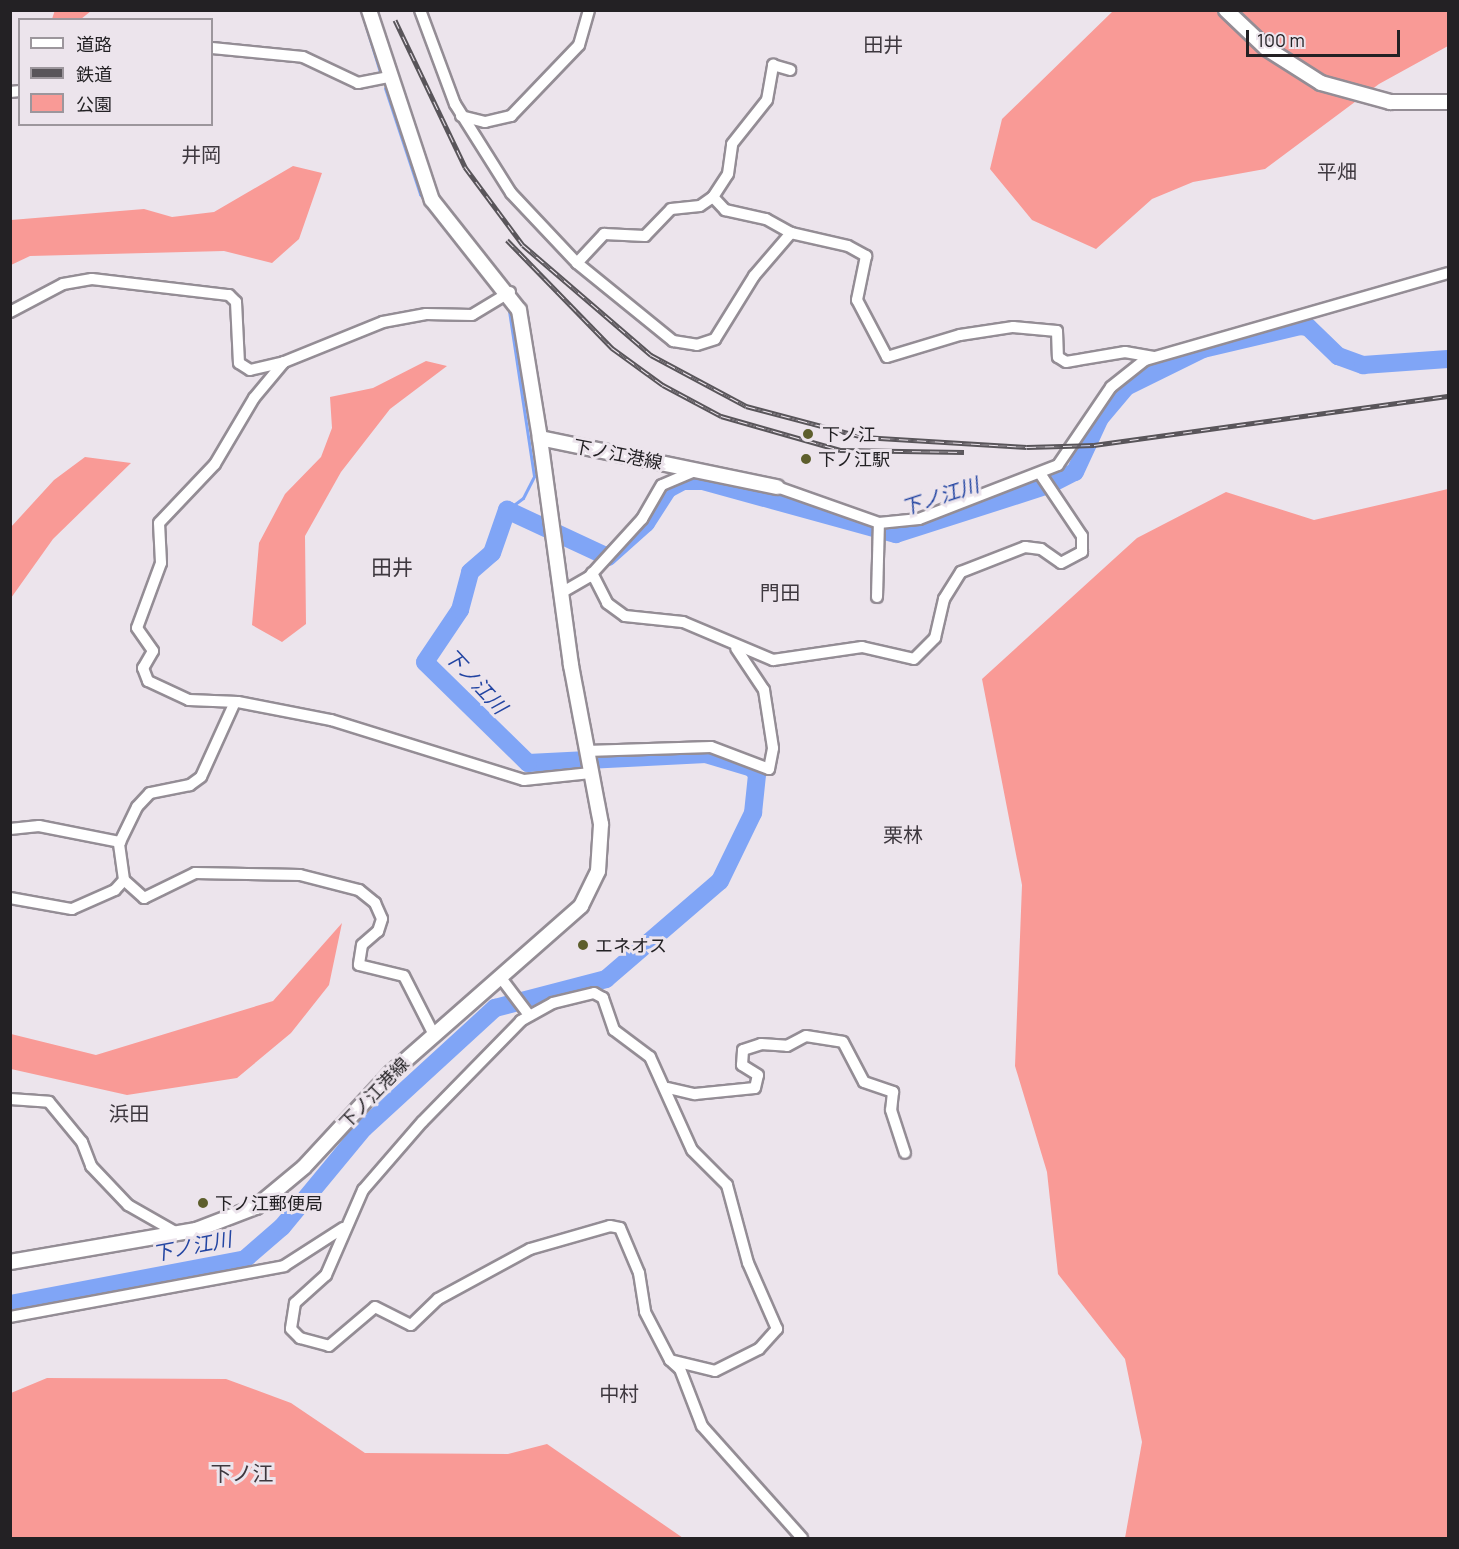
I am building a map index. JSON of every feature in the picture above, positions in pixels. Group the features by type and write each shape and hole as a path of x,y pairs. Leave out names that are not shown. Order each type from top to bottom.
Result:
{"main road":[{"path":"369,10 432,201 506,295 523,326 561,593 587,752"},
{"path":"1226,10 1266,48 1321,83 1390,102 1449,102"},
{"name":"下ノ江港線","path":"540,438 710,471 777,487"},
{"name":"下ノ江港線","path":"10,1262 177,1233 230,1220 279,1190 374,1089 570,920 592,888 602,837 587,752"}],"street":[{"path":"420,10 461,116 511,192 577,263 665,337 701,345 719,335 754,276 791,233"},
{"path":"461,116 485,122 511,116 579,45 589,10"},
{"path":"213,48 303,57 358,83 390,77"},
{"path":"577,263 604,234 645,236 674,207 700,206 713,197 728,174 732,144 766,103 773,65 790,70"},
{"path":"713,197 725,210 766,219 791,233 848,246 866,256 857,300 887,357 1013,327 1057,331 1058,357 1066,362 1125,351 1154,357"},
{"path":"777,487 878,529 919,519 1042,477 1073,450 1115,382 1154,357 1449,273"},
{"path":"10,312 63,284 92,279 229,295 236,302 239,363 250,370 285,362 383,322 426,314 466,316 506,295"},
{"path":"285,362 254,398 215,464 159,523 161,563 137,628 153,651 143,668 148,681 189,700 235,702 332,720 524,780 591,773"},
{"path":"561,593 592,573 604,556 642,519 666,482 688,472 710,471"},
{"path":"592,573 607,603 625,616 683,622 780,661 862,647 914,659 935,638 944,599 961,572 1025,547 1041,549 1060,562 1082,552 1082,536 1042,477"},
{"path":"877,597 878,529"},
{"path":"587,752 711,747 770,769 773,748 764,690 751,664 728,639"},
{"path":"235,702 201,777 190,785 150,793 120,842 124,880 144,898 195,873 300,875 359,890 375,903 382,919 378,931 363,945 359,965 404,976 434,1035"},
{"path":"10,829 39,826 120,842"},
{"path":"10,898 72,909 115,890 124,880"},
{"path":"501,978 528,1014"},
{"path":"670,1360 715,1371 759,1349 777,1329 742,1246 726,1185 692,1150 668,1088 650,1057 608,1023 597,994 528,1014 485,1054 368,1183 345,1226 323,1279 295,1303 291,1329 300,1338 328,1346 375,1307 411,1325 438,1299 530,1249 610,1226 620,1228 639,1274 645,1312 670,1360 680,1369 702,1426 802,1539"},
{"path":"668,1088 695,1094 755,1088 758,1075 742,1065 743,1050 761,1044 787,1046 806,1036 843,1042 864,1082 893,1092 891,1110 905,1153"},
{"path":"10,1098 49,1102 82,1142 91,1166 128,1204 177,1233"},
{"path":"10,1317 284,1266 345,1226"}],"green space":[{"path":"55,10 91,10 82,18 52,18"},
{"path":"1113,11 1448,11 1448,46 1379,84 1265,169 1193,182 1152,199 1096,249 1032,220 990,169 1002,119"},
{"path":"293,166 322,173 299,239 272,263 224,251 30,256 11,265 11,220 144,209 172,217 214,212"},
{"path":"426,361 447,366 390,409 341,472 305,536 306,624 282,642 252,625 259,543 285,494 321,457 332,428 330,397 373,388"},
{"path":"85,457 131,463 53,539 11,598 11,527 54,480"},
{"path":"1448,489 1448,1538 1125,1538 1142,1442 1125,1359 1058,1274 1047,1172 1015,1066 1022,885 982,679 1137,538 1226,492 1314,520"},
{"path":"342,923 329,985 291,1033 237,1078 127,1095 11,1069 11,1034 96,1055 273,1001"},
{"path":"47,1378 226,1379 291,1403 365,1453 508,1454 547,1444 683,1538 11,1538 11,1393"}],"waterway":[{"path":"361,10 381,75"},
{"path":"385,88 420,194 433,212"},
{"path":"507,510 523,498 534,476 508,305"},
{"name":"下ノ江川","path":"10,1304 245,1259 282,1227 364,1128 495,1008 606,979 720,881 753,813 757,774 752,768 706,754 528,763 425,662 460,610 470,572 492,553 507,510 608,557 646,523 668,489 683,481 703,481 896,534 1049,485 1075,472 1100,418 1126,387 1203,349 1300,326 1308,327 1338,356 1363,365 1448,359"}],"railway":[{"path":"395,20 465,167 523,245 651,355 746,406 863,437 1027,447 1094,445 1448,396"},
{"path":"507,240 612,348 663,385 721,416 840,450 964,452"}],"place":[{"name":"下ノ江","path":"808,434"},
{"name":"下ノ江駅","path":"806,459"},
{"name":"エネオス","path":"583,945"},
{"name":"下ノ江郵便局","path":"203,1203"}],"district":[{"name":"田井","path":"883,44"},
{"name":"井岡","path":"201,154"},
{"name":"平畑","path":"1337,171"},
{"name":"田井","path":"392,567"},
{"name":"門田","path":"780,592"},
{"name":"栗林","path":"903,834"},
{"name":"浜田","path":"129,1113"},
{"name":"中村","path":"619,1393"},
{"name":"下ノ江","path":"242,1473"}]}
